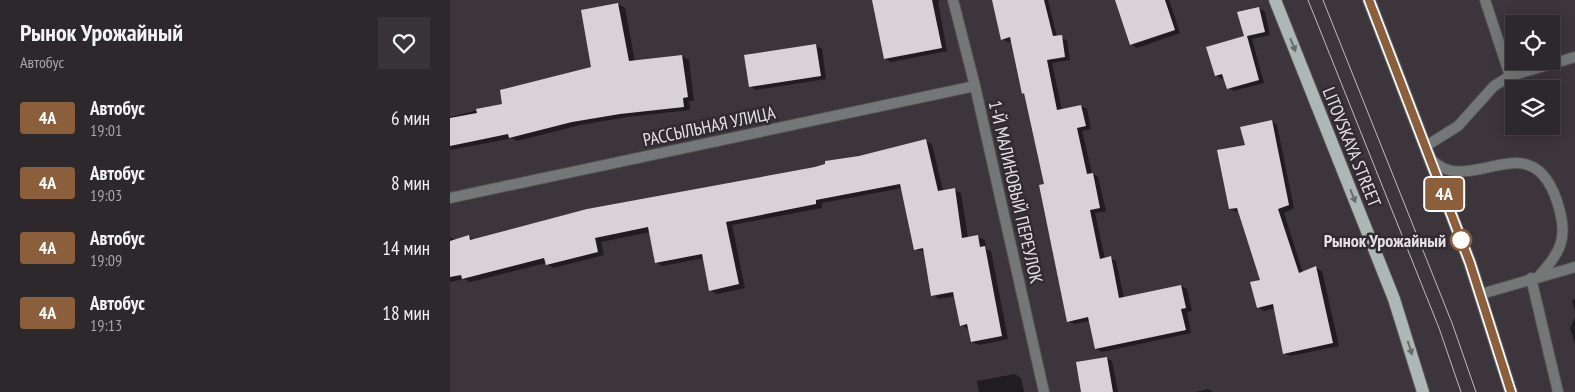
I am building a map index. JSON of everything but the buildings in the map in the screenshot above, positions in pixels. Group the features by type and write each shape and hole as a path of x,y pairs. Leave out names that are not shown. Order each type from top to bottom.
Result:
{"main road":[{"name":"LITOVSKAYA STREET","path":"1275,0 1394,299 1423,392"},
{"path":"1369,0 1481,294 1511,392"}],"street":[{"name":"1-Й МАЛИНОВЫЙ ПЕРЕУЛОК","path":"953,0 975,86 1044,392"},
{"path":"1485,0 1510,76"},
{"path":"1426,146 1458,126 1494,86 1510,76 1575,57"},
{"name":"РАССЫЛЬНАЯ УЛИЦА","path":"450,198 975,86"},
{"path":"1431,159 1445,170 1455,172 1507,162 1537,168 1546,176 1554,189 1564,224 1562,242 1554,258 1535,277"},
{"path":"1481,294 1575,266"},
{"path":"1535,277 1558,392"}],"tram line":[{"path":"1308,0 1439,328 1461,392"},
{"path":"1323,0 1452,323 1476,392"}],"bus line":[{"name":"4А","path":"1369,0 1470,263 1511,392"}],"place":[{"name":"Рынок Урожайный","path":"1461,240"}]}
